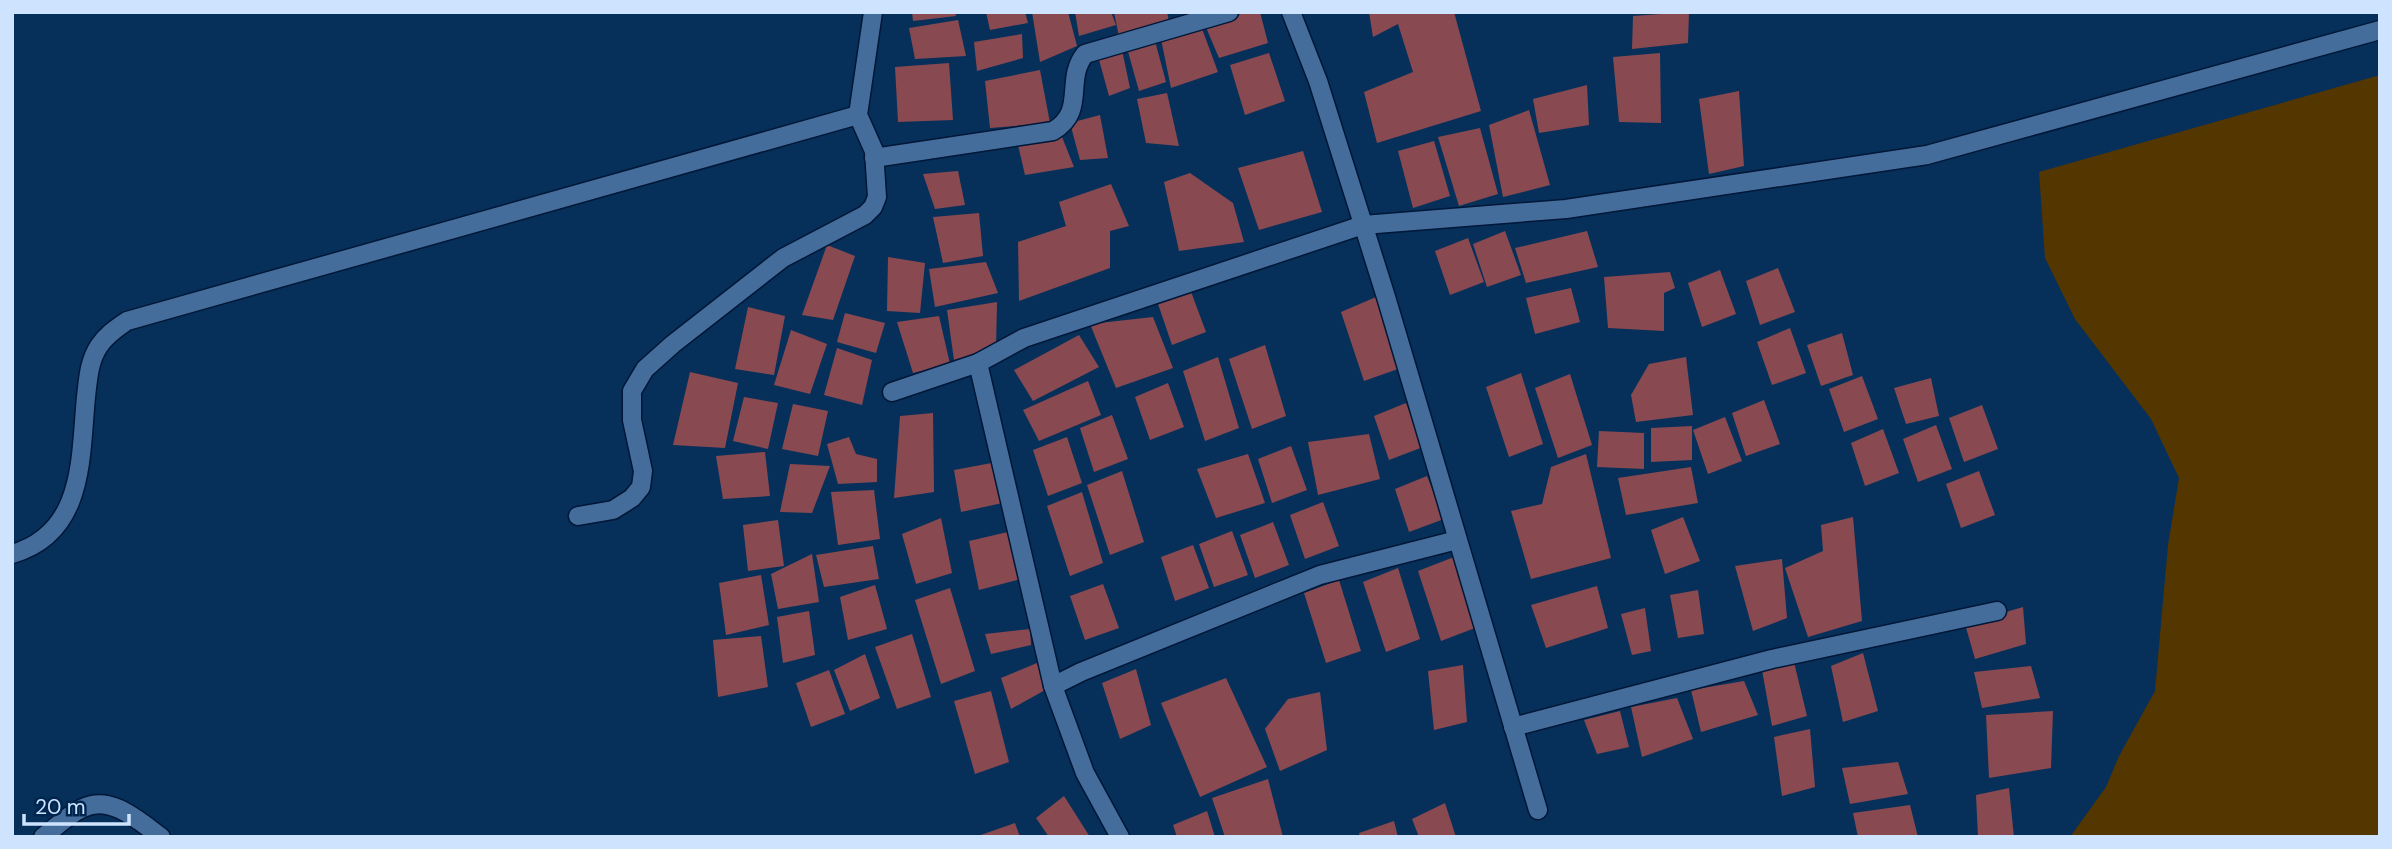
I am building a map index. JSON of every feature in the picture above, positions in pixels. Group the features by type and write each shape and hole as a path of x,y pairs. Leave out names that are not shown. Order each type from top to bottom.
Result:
{"street":[{"path":"578,516 613,510 632,498 641,487 643,471 632,420 632,391 645,369 783,258 865,215 873,207 877,197 874,151 858,115 873,12"},
{"path":"874,158 1053,131 1065,124 1072,112 1078,63 1085,54 1230,12"},
{"path":"1291,12 1318,81 1363,225 1538,810"},
{"path":"892,392 978,363 1024,338 1363,225 1566,209 1927,155 2380,30"},
{"path":"12,554 44,540 69,508 77,483 88,376 93,357 105,338 127,321 858,115"},
{"path":"978,363 1053,686 1085,773 1119,837"},
{"path":"1053,686 1081,672 1320,575 1457,540"},
{"path":"1513,727 1772,659 1997,611"},
{"path":"43,837 77,811 98,804 123,811 162,837"}],"shaded area":[{"path":"2380,75 2380,837 2070,837 2106,787 2119,756 2155,691 2168,545 2179,478 2151,419 2075,319 2045,258 2039,172"}],"building":[{"path":"912,12 955,12 956,16 913,21"},
{"path":"986,12 1025,12 1028,23 990,30"},
{"path":"1032,12 1068,12 1077,46 1040,62"},
{"path":"1075,12 1111,12 1116,25 1079,36"},
{"path":"1114,12 1167,12 1169,21 1119,37"},
{"path":"1247,12 1260,12 1268,43 1219,58 1205,25"},
{"path":"1369,12 1454,12 1481,111 1377,143 1364,92 1413,72 1398,24 1373,37"},
{"path":"1689,12 1688,43 1632,49 1633,16"},
{"path":"958,20 966,56 915,59 909,28"},
{"path":"1201,26 1218,72 1171,88 1161,39"},
{"path":"1022,34 1023,58 977,71 974,42"},
{"path":"1155,41 1166,82 1139,91 1127,48"},
{"path":"1122,50 1130,88 1109,96 1098,56"},
{"path":"1269,53 1285,101 1245,115 1230,65"},
{"path":"1660,53 1661,123 1619,122 1613,57"},
{"path":"949,63 953,120 898,122 895,67"},
{"path":"1040,70 1050,123 990,128 985,81"},
{"path":"1587,85 1589,125 1539,133 1533,99"},
{"path":"1739,91 1744,166 1709,174 1699,99"},
{"path":"1167,93 1179,146 1146,143 1137,99"},
{"path":"1529,110 1550,185 1503,197 1489,125"},
{"path":"1100,115 1108,158 1080,160 1070,123"},
{"path":"1480,128 1498,194 1459,206 1438,137"},
{"path":"1062,137 1074,167 1025,175 1018,145"},
{"path":"1434,141 1450,196 1413,208 1398,151"},
{"path":"1303,151 1322,212 1259,230 1238,168"},
{"path":"958,171 965,205 935,209 923,174"},
{"path":"1190,173 1233,203 1244,242 1179,251 1164,182"},
{"path":"1111,184 1129,226 1110,231 1110,268 1019,301 1018,242 1066,226 1059,202"},
{"path":"979,213 983,256 943,263 933,217"},
{"path":"1505,231 1521,275 1487,287 1473,244"},
{"path":"1587,231 1598,267 1526,283 1515,248"},
{"path":"1468,238 1484,282 1450,295 1435,251"},
{"path":"827,245 855,256 833,320 802,315"},
{"path":"888,257 925,263 920,313 887,311"},
{"path":"986,262 998,293 935,307 929,269"},
{"path":"1778,268 1795,312 1760,325 1746,281"},
{"path":"1720,270 1736,314 1702,327 1688,283"},
{"path":"1670,272 1675,288 1664,293 1664,331 1608,328 1604,277"},
{"path":"1571,288 1580,322 1535,334 1526,298"},
{"path":"1190,289 1206,332 1172,345 1157,301"},
{"path":"1376,297 1398,369 1364,381 1341,312"},
{"path":"997,302 996,348 954,360 947,310"},
{"path":"748,307 785,316 774,375 735,369"},
{"path":"845,313 885,323 876,353 837,342"},
{"path":"939,316 950,364 913,373 897,322"},
{"path":"1153,317 1173,368 1116,388 1090,324"},
{"path":"1790,328 1806,373 1772,385 1757,342"},
{"path":"791,330 827,344 810,394 774,385"},
{"path":"1842,333 1853,375 1821,386 1807,345"},
{"path":"1079,335 1099,367 1033,401 1014,370"},
{"path":"1265,345 1286,416 1252,429 1229,359"},
{"path":"837,348 872,360 862,405 824,395"},
{"path":"1218,357 1239,428 1205,441 1183,371"},
{"path":"1686,357 1693,415 1636,422 1631,395 1649,364"},
{"path":"690,372 738,383 725,448 673,445"},
{"path":"1521,373 1543,444 1509,457 1486,387"},
{"path":"1570,374 1592,445 1558,458 1535,388"},
{"path":"1862,376 1878,419 1844,432 1829,389"},
{"path":"1931,378 1939,416 1906,424 1894,388"},
{"path":"1088,381 1101,415 1039,441 1023,410"},
{"path":"1168,383 1184,427 1150,440 1135,397"},
{"path":"744,397 778,403 768,449 733,441"},
{"path":"1764,400 1780,444 1746,456 1732,413"},
{"path":"1406,403 1423,447 1389,460 1374,416"},
{"path":"793,404 828,411 818,456 782,449"},
{"path":"1982,405 1998,449 1964,462 1949,418"},
{"path":"933,413 934,492 894,498 900,416"},
{"path":"1112,415 1128,459 1094,472 1080,428"},
{"path":"1725,417 1742,461 1708,474 1693,430"},
{"path":"1936,425 1952,469 1918,482 1903,439"},
{"path":"1692,426 1692,460 1651,462 1651,428"},
{"path":"1883,429 1899,473 1865,486 1851,443"},
{"path":"1599,431 1644,433 1644,469 1597,467"},
{"path":"1369,434 1380,479 1318,495 1308,442"},
{"path":"849,437 856,454 877,459 877,482 838,484 827,444"},
{"path":"1067,437 1082,483 1048,496 1033,450"},
{"path":"1291,446 1307,490 1272,503 1258,459"},
{"path":"765,452 770,496 723,499 716,456"},
{"path":"1248,454 1265,503 1216,518 1197,469"},
{"path":"1586,454 1611,558 1531,579 1511,511 1542,504 1551,467"},
{"path":"997,462 1007,502 961,512 954,470"},
{"path":"790,464 830,466 812,513 780,512"},
{"path":"1691,467 1698,503 1626,515 1618,478"},
{"path":"1122,471 1144,542 1110,555 1087,485"},
{"path":"1979,471 1995,515 1961,528 1946,484"},
{"path":"1427,476 1444,519 1409,532 1395,489"},
{"path":"874,490 880,539 838,545 831,492"},
{"path":"1082,492 1103,563 1070,576 1047,506"},
{"path":"1323,502 1339,546 1305,559 1290,515"},
{"path":"1683,517 1700,561 1665,574 1651,530"},
{"path":"1853,517 1862,621 1808,637 1785,568 1823,551 1821,525"},
{"path":"941,518 952,573 916,584 902,534"},
{"path":"778,520 784,566 748,571 743,525"},
{"path":"1273,522 1289,565 1255,578 1240,535"},
{"path":"1012,531 1021,579 979,590 969,541"},
{"path":"1232,531 1248,575 1214,587 1199,544"},
{"path":"1193,545 1209,588 1175,601 1161,557"},
{"path":"873,546 879,579 824,587 816,555"},
{"path":"812,554 819,602 778,609 771,574"},
{"path":"1454,557 1475,628 1441,641 1418,571"},
{"path":"1782,559 1787,618 1753,631 1735,566"},
{"path":"1398,568 1420,639 1386,652 1363,582"},
{"path":"761,575 769,625 726,635 719,583"},
{"path":"1339,580 1361,651 1326,663 1304,593"},
{"path":"1103,584 1119,628 1085,640 1070,596"},
{"path":"875,585 887,629 848,640 840,597"},
{"path":"1597,586 1608,628 1546,648 1531,605"},
{"path":"950,588 975,671 941,684 915,600"},
{"path":"1698,590 1704,634 1678,638 1670,595"},
{"path":"2023,607 2026,644 1975,659 1965,624"},
{"path":"1645,608 1651,651 1632,655 1621,614"},
{"path":"809,611 815,655 783,663 777,617"},
{"path":"1030,629 1031,645 991,654 985,634"},
{"path":"912,634 931,697 897,709 875,647"},
{"path":"761,636 768,687 718,697 713,640"},
{"path":"1863,653 1878,711 1843,722 1831,666"},
{"path":"865,654 880,698 850,711 834,670"},
{"path":"1793,658 1807,716 1772,726 1762,670"},
{"path":"1037,663 1047,689 1011,709 1001,678"},
{"path":"1463,665 1467,722 1434,730 1428,671"},
{"path":"2031,666 2040,698 1982,708 1974,672"},
{"path":"1136,669 1151,725 1120,739 1102,683"},
{"path":"829,670 845,714 811,727 796,683"},
{"path":"1226,678 1267,767 1200,797 1161,703"},
{"path":"1744,681 1758,715 1701,732 1691,690"},
{"path":"991,691 1009,762 975,774 954,701"},
{"path":"1320,692 1327,750 1280,771 1265,729 1288,699"},
{"path":"1677,698 1693,739 1642,757 1631,707"},
{"path":"1620,711 1629,747 1597,754 1584,720"},
{"path":"2053,711 2051,768 1989,778 1986,715"},
{"path":"1810,729 1815,787 1782,796 1774,737"},
{"path":"1898,762 1908,794 1850,804 1842,768"},
{"path":"1268,779 1283,837 1225,837 1212,798"},
{"path":"2009,788 2014,837 1978,837 1976,795"},
{"path":"1064,796 1090,837 1049,837 1036,818"},
{"path":"1445,803 1456,837 1419,837 1412,819"},
{"path":"1910,805 1918,837 1858,837 1853,813"},
{"path":"1207,811 1215,837 1177,837 1173,825"},
{"path":"1394,821 1398,837 1360,837 1359,833"},
{"path":"1015,823 1020,837 978,837 978,836"}]}
